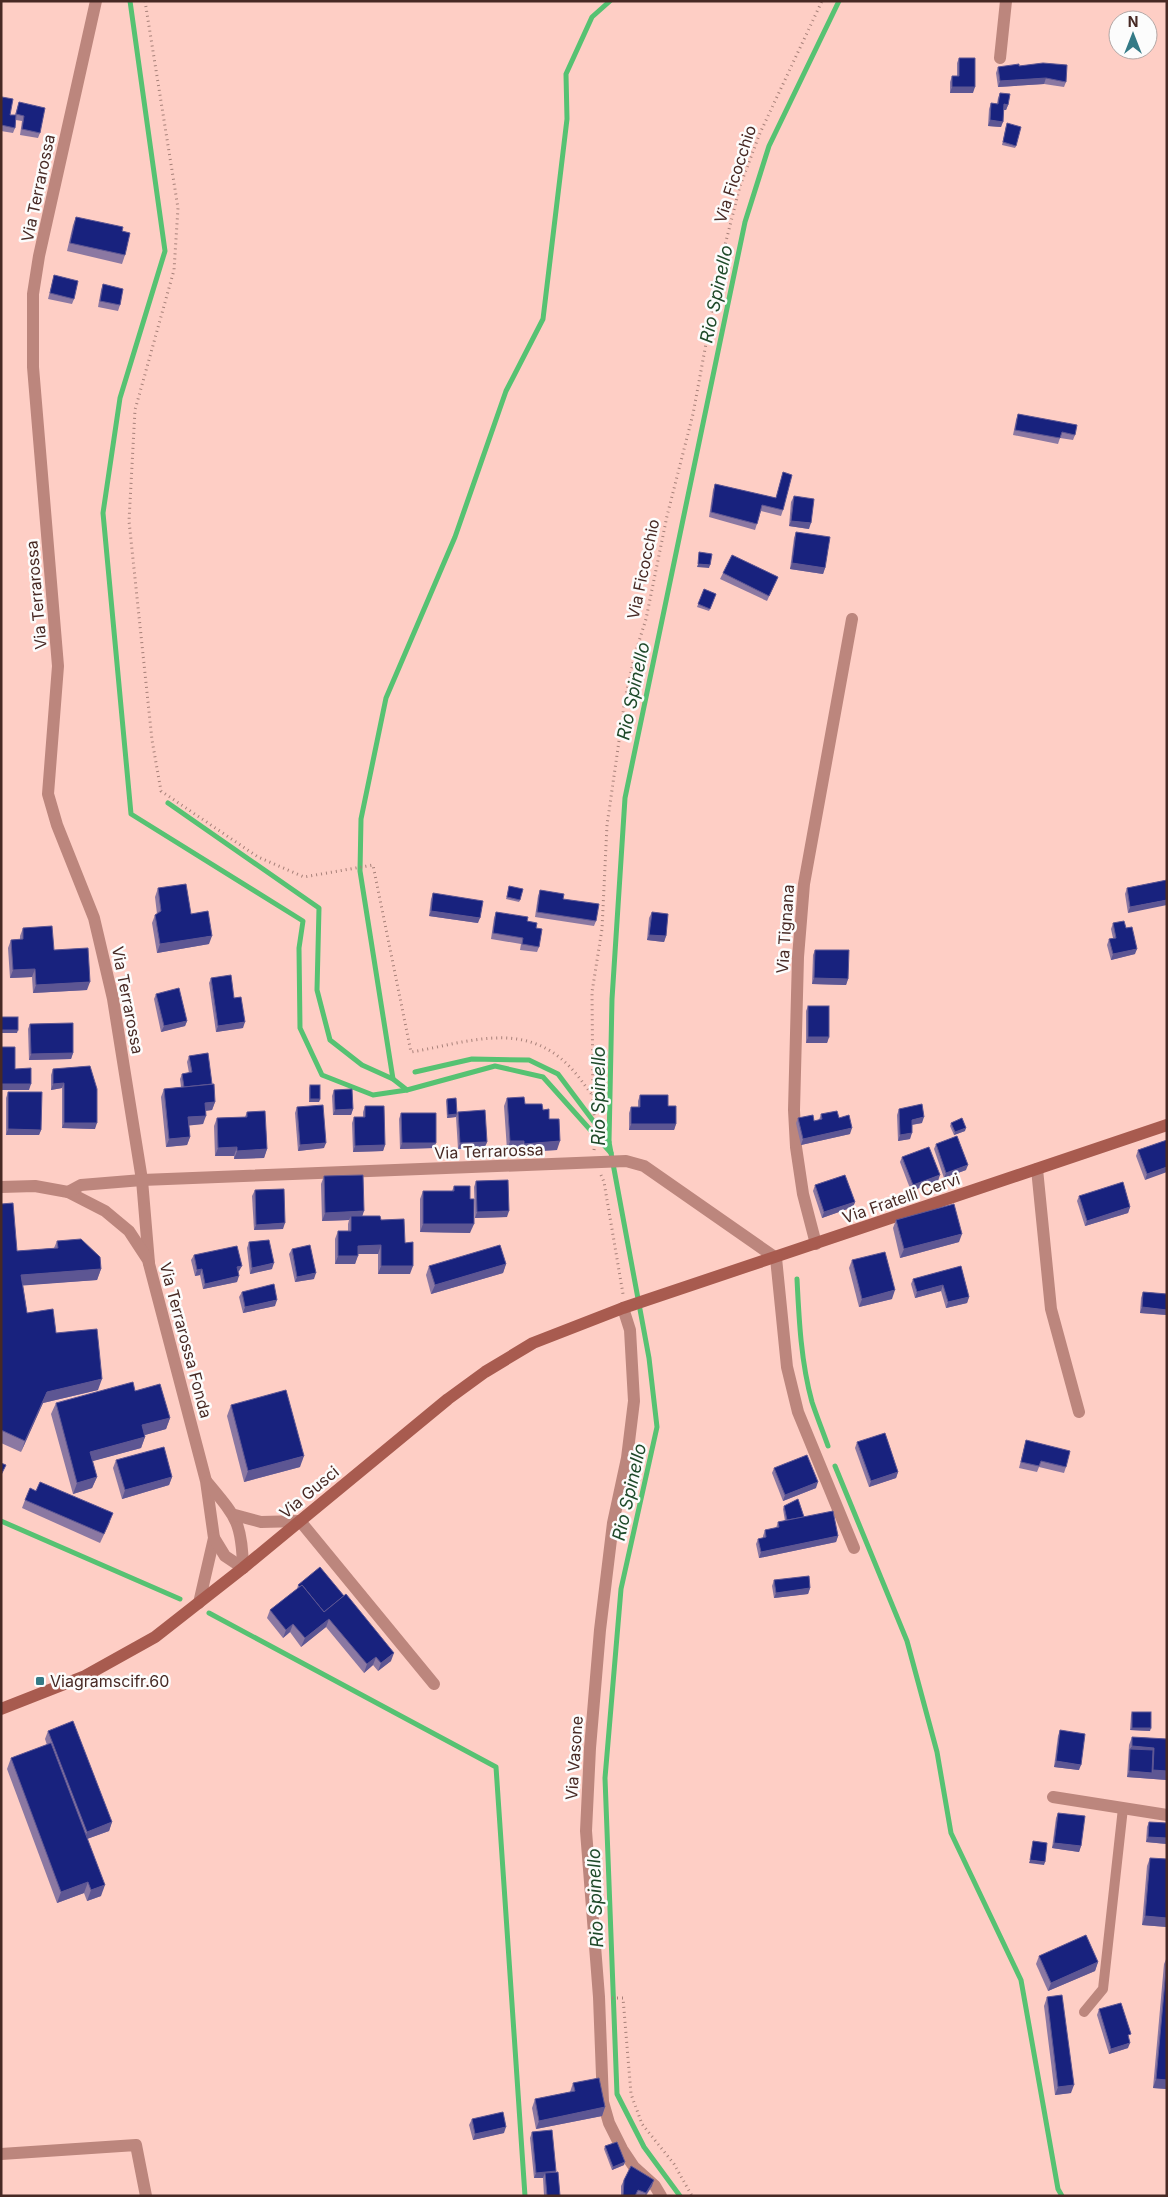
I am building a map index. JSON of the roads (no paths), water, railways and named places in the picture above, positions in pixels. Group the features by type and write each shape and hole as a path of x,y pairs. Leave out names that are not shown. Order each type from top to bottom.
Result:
{"street":[{"name":"Via Terrarossa","path":"96,1 41,246 33,294 33,376 58,666 48,794 57,825 94,918 113,999 142,1180 149,1263"},
{"path":"1000,58 1006,1"},
{"name":"Via Tignana","path":"816,1244 803,1194 796,1147 794,1110 798,957 804,884 852,619"},
{"name":"Via Fratelli Cervi","path":"640,1304 1167,1125"},
{"name":"Via Terrarossa","path":"68,1192 81,1186 142,1180 626,1162 644,1166 776,1258"},
{"path":"1037,1169 1051,1309 1079,1412"},
{"name":"Via Terrarossa Fonda","path":"1,1187 35,1186 68,1192 105,1211 129,1231 149,1263 206,1481 214,1538"},
{"path":"776,1258 787,1367 798,1412 854,1548"},
{"name":"Via Gusci","path":"1,1709 85,1676 155,1636 243,1568 448,1399 491,1368 533,1343 623,1308 640,1304"},
{"name":"Via Vasone","path":"623,1308 630,1330 634,1401 627,1458 613,1523 600,1630 590,1748 586,1831 599,1997 603,2102 609,2123 622,2149 634,2167 655,2186 661,2196"},
{"path":"206,1481 234,1515 243,1539 243,1568"},
{"path":"234,1515 261,1522 300,1521 434,1684"},
{"path":"214,1538 225,1556 243,1568"},
{"path":"199,1603 214,1538"},
{"path":"1052,1797 1167,1815"},
{"path":"1,2154 136,2145 146,2196"}],"lane":[{"path":"1084,2012 1103,1990 1123,1808"}],"waterway":[{"path":"130,1 165,251 120,398 103,513 131,814 303,921 299,948 300,1028 322,1075 373,1095 407,1090"},
{"path":"610,1 592,17 566,74 567,119 543,319 506,391 455,537 386,698 361,819 360,871 393,1079 407,1090 495,1066 543,1077 611,1153"},
{"name":"Rio Spinello","path":"680,2196 644,2147 617,2094 605,1778 621,1589 657,1427 649,1358 609,1142 612,999 625,798 745,222 769,146 839,1"},
{"path":"168,803 319,908 317,990 330,1040 362,1065 393,1079"},
{"path":"415,1072 472,1059 529,1060 558,1074 609,1142"},
{"path":"797,1279 805,1372 812,1402 828,1446"},
{"path":"835,1466 907,1641 937,1752 951,1833 1021,1980 1058,2189 1062,2196"},
{"path":"1,1521 180,1599"},
{"path":"209,1613 496,1767 525,2196"}],"place":[{"name":"Viagramscifr.60","path":"40,1681"}]}
